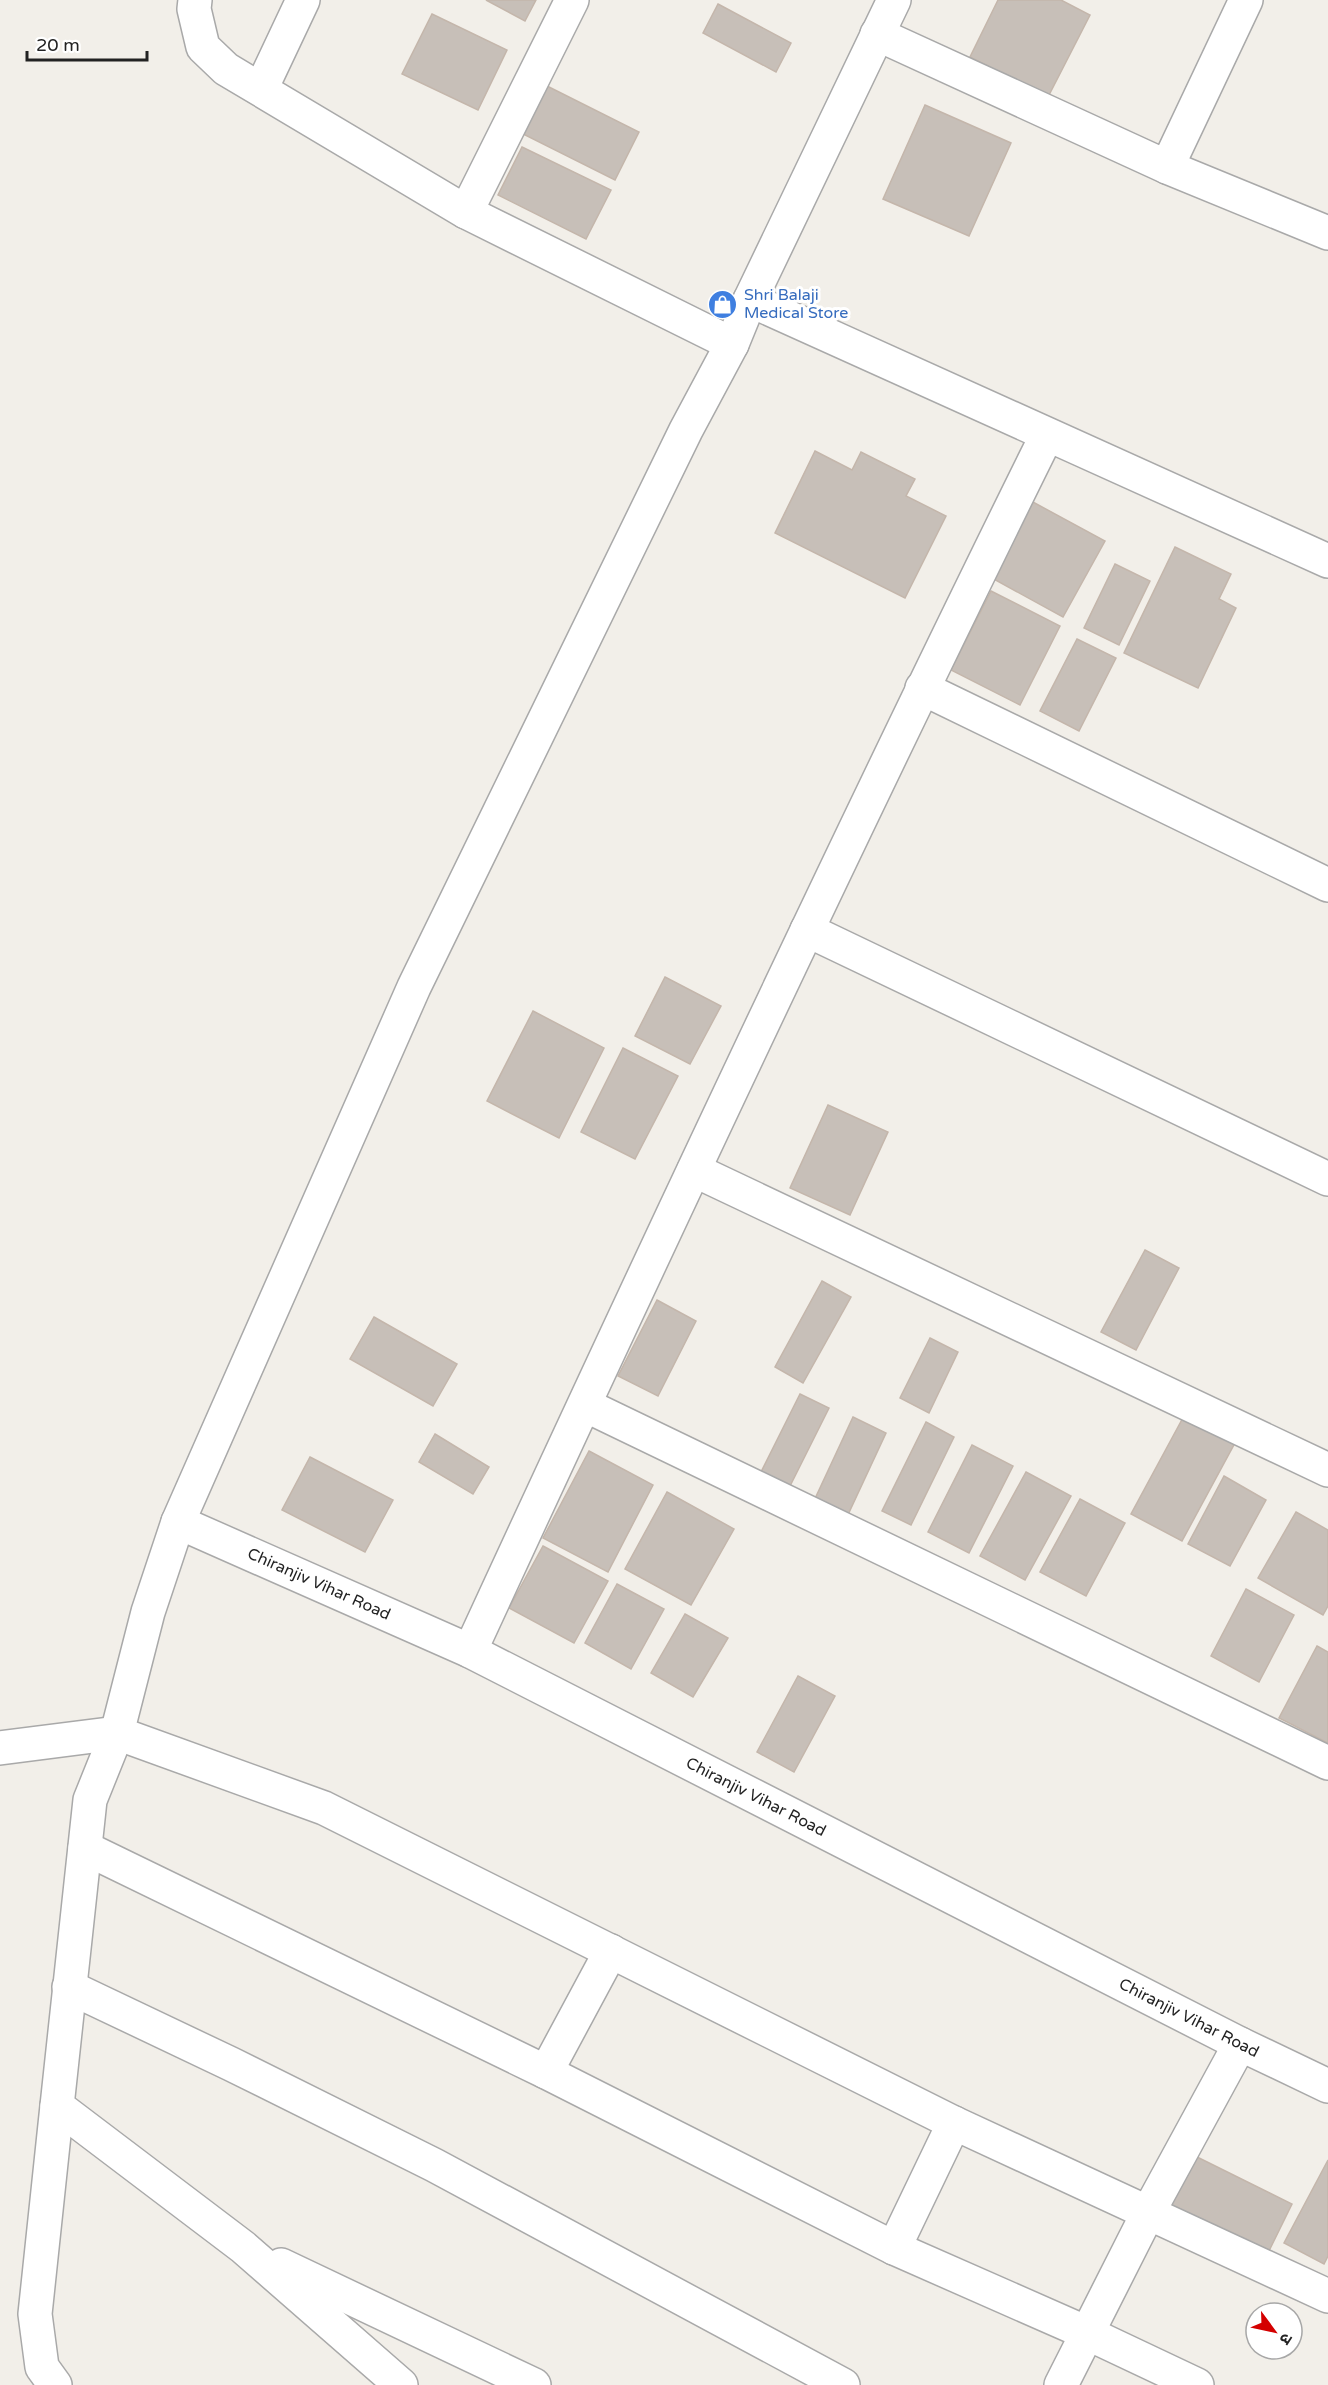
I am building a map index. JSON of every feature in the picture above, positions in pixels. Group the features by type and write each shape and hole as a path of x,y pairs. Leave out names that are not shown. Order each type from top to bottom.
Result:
{"street":[{"path":"195,0 194,9 203,47 226,69 466,212 732,344"},
{"path":"261,89 303,0"},
{"path":"466,212 572,0"},
{"path":"55,2385 42,2367 35,2314 90,1800 117,1733 148,1612 178,1522 414,987 686,430 732,344 750,300 894,0"},
{"path":"1167,167 1245,0"},
{"path":"877,34 1167,167 1328,233"},
{"path":"750,300 1328,561"},
{"path":"470,1651 807,930 922,688 1047,435"},
{"path":"922,688 1328,885"},
{"path":"807,930 1328,1179"},
{"path":"694,1170 1328,1470"},
{"path":"585,1406 1328,1763"},
{"name":"Chiranjiv Vihar Road","path":"178,1522 470,1651 1240,2044 1328,2086"},
{"path":"0,1748 117,1733 324,1808 954,2123 1149,2211 1328,2296"},
{"path":"85,1848 546,2073 894,2248 1087,2333 1197,2385"},
{"path":"546,2073 612,1951"},
{"path":"69,1987 231,2064 434,2165 843,2385"},
{"path":"1061,2385 1149,2211 1240,2044"},
{"path":"57,2106 243,2247 401,2385"},
{"path":"894,2248 954,2123"},
{"path":"243,2247 534,2385"}],"building":[{"path":"486,0 536,0 525,21"},
{"path":"998,0 1061,0 1090,15 1048,97 970,57"},
{"path":"718,4 791,43 776,72 703,33"},
{"path":"432,14 507,50 478,110 402,74"},
{"path":"547,86 639,132 615,180 523,134"},
{"path":"925,105 1011,143 969,236 883,199"},
{"path":"522,147 611,190 586,239 498,195"},
{"path":"815,451 852,470 861,452 915,479 906,496 946,516 905,598 775,533"},
{"path":"1031,501 1105,541 1063,617 990,577"},
{"path":"1175,547 1231,574 1219,599 1236,608 1198,688 1124,653"},
{"path":"1115,564 1150,581 1119,645 1084,628"},
{"path":"991,591 1060,626 1020,705 951,670"},
{"path":"1077,639 1116,658 1079,731 1040,711"},
{"path":"665,977 721,1006 690,1064 635,1036"},
{"path":"533,1011 604,1048 559,1138 487,1101"},
{"path":"623,1048 678,1076 635,1159 581,1132"},
{"path":"828,1105 888,1132 850,1215 790,1188"},
{"path":"1145,1250 1179,1268 1136,1350 1101,1332"},
{"path":"822,1281 851,1297 803,1383 775,1367"},
{"path":"657,1300 696,1321 658,1396 618,1376"},
{"path":"374,1317 457,1364 433,1406 350,1359"},
{"path":"930,1338 958,1352 929,1413 900,1398"},
{"path":"800,1394 829,1408 788,1490 759,1476"},
{"path":"1185,1414 1236,1441 1182,1541 1131,1514"},
{"path":"853,1417 886,1433 846,1519 813,1503"},
{"path":"926,1422 954,1437 911,1525 882,1511"},
{"path":"435,1434 489,1467 473,1494 419,1462"},
{"path":"972,1445 1013,1466 969,1553 928,1532"},
{"path":"589,1451 653,1485 608,1572 543,1538"},
{"path":"310,1457 393,1500 365,1552 282,1510"},
{"path":"1026,1472 1071,1496 1025,1580 980,1556"},
{"path":"1224,1476 1266,1500 1230,1566 1188,1544"},
{"path":"667,1492 734,1529 691,1605 625,1569"},
{"path":"1080,1499 1125,1523 1086,1596 1040,1572"},
{"path":"1296,1512 1328,1530 1328,1606 1323,1615 1258,1578"},
{"path":"543,1546 608,1581 574,1643 509,1608"},
{"path":"617,1584 664,1609 631,1669 585,1643"},
{"path":"1246,1589 1294,1615 1259,1682 1211,1656"},
{"path":"685,1614 728,1638 693,1697 651,1673"},
{"path":"1317,1646 1328,1652 1328,1743 1279,1718"},
{"path":"798,1676 835,1696 794,1772 757,1752"},
{"path":"1187,2152 1292,2204 1268,2253 1162,2201"},
{"path":"1328,2160 1328,2256 1324,2264 1284,2243"}],"place":[{"name":"Shri Balaji Medical Store","path":"723,304"}]}
